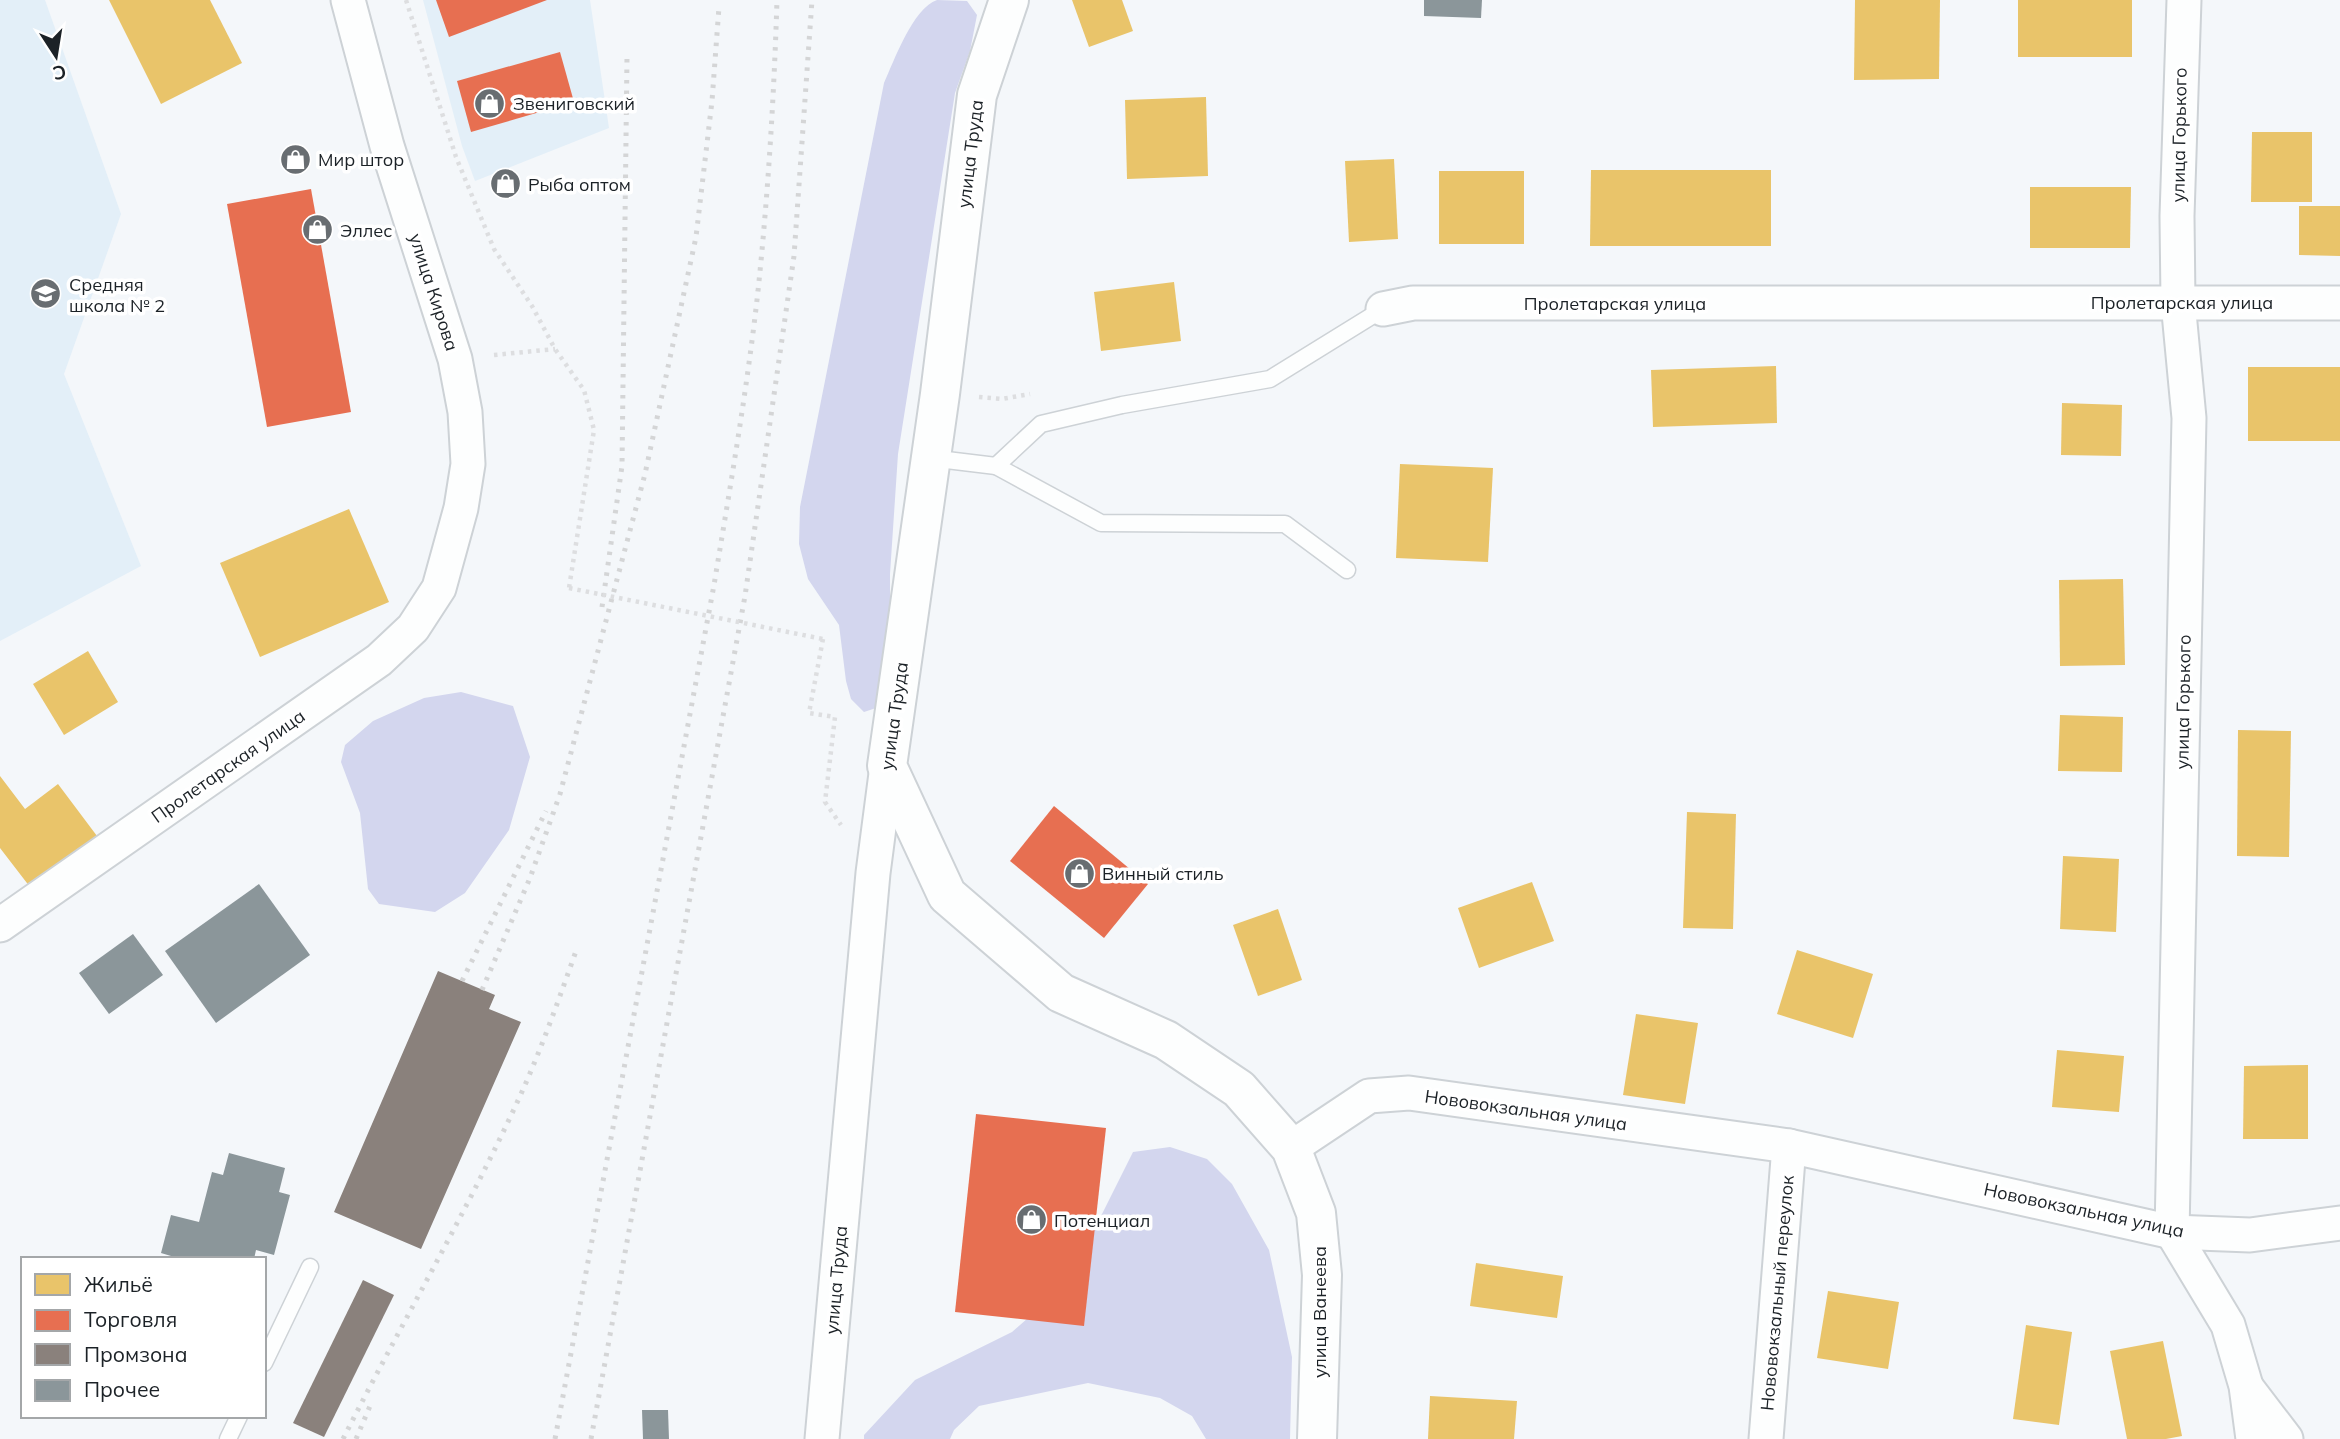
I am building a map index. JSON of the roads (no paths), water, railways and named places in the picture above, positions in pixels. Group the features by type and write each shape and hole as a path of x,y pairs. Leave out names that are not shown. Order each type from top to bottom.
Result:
{"street":[{"name":"улица Кирова","path":"348,0 387,146 455,359 466,412 468,464 461,508 439,588"},
{"name":"улица Труда","path":"822,1439 873,873 940,394 977,95 1009,0"},
{"name":"улица Горького","path":"2172,1232 2189,418 2178,302 2177,216 2184,0"},
{"name":"Пролетарская улица","path":"1383,309 1427,303 2340,303"},
{"name":"Пролетарская улица","path":"0,925 379,660 413,628 439,588"},
{"path":"887,766 947,895 1061,993 1166,1040 1239,1089 1291,1148"},
{"name":"Нововокзальная улица","path":"1291,1148 1369,1096 1409,1093 1789,1146 2172,1232 2250,1235 2340,1223"},
{"name":"Нововокзальный переулок","path":"1766,1439 1789,1146"},
{"name":"улица Ванеева","path":"1291,1148 1316,1213 1322,1275 1317,1439"},
{"path":"2172,1232 2228,1325 2246,1386 2253,1439"},
{"path":"2246,1386 2286,1439"}],"lane":[{"name":"Пролетарская улица","path":"996,466 1041,424 1122,405 1270,379 1383,309"},
{"path":"930,458 996,466 1101,523 1285,524 1347,570"},
{"path":"266,1359 310,1267"},
{"path":"228,1439 238,1418"}],"railway":[{"path":"555,1439 714,585 738,439 762,255 777,0"},
{"path":"591,1439 745,596 794,256 812,0"},
{"path":"482,990 530,878 560,794 645,474 696,237 712,101 719,7"},
{"path":"602,607 622,466 627,57"},
{"path":"462,981 546,811"},
{"path":"343,1439 500,1138 536,1059 576,951"},
{"path":"356,1439 370,1406"}],"place":[{"name":"Звениговский","path":"490,103"},
{"name":"Мир штор","path":"295,159"},
{"name":"Рыба оптом","path":"505,184"},
{"name":"Эллес","path":"317,230"},
{"name":"Средняя школа № 2","path":"46,294"},
{"name":"Винный стиль","path":"1079,873"},
{"name":"Потенциал","path":"1031,1220"}]}
